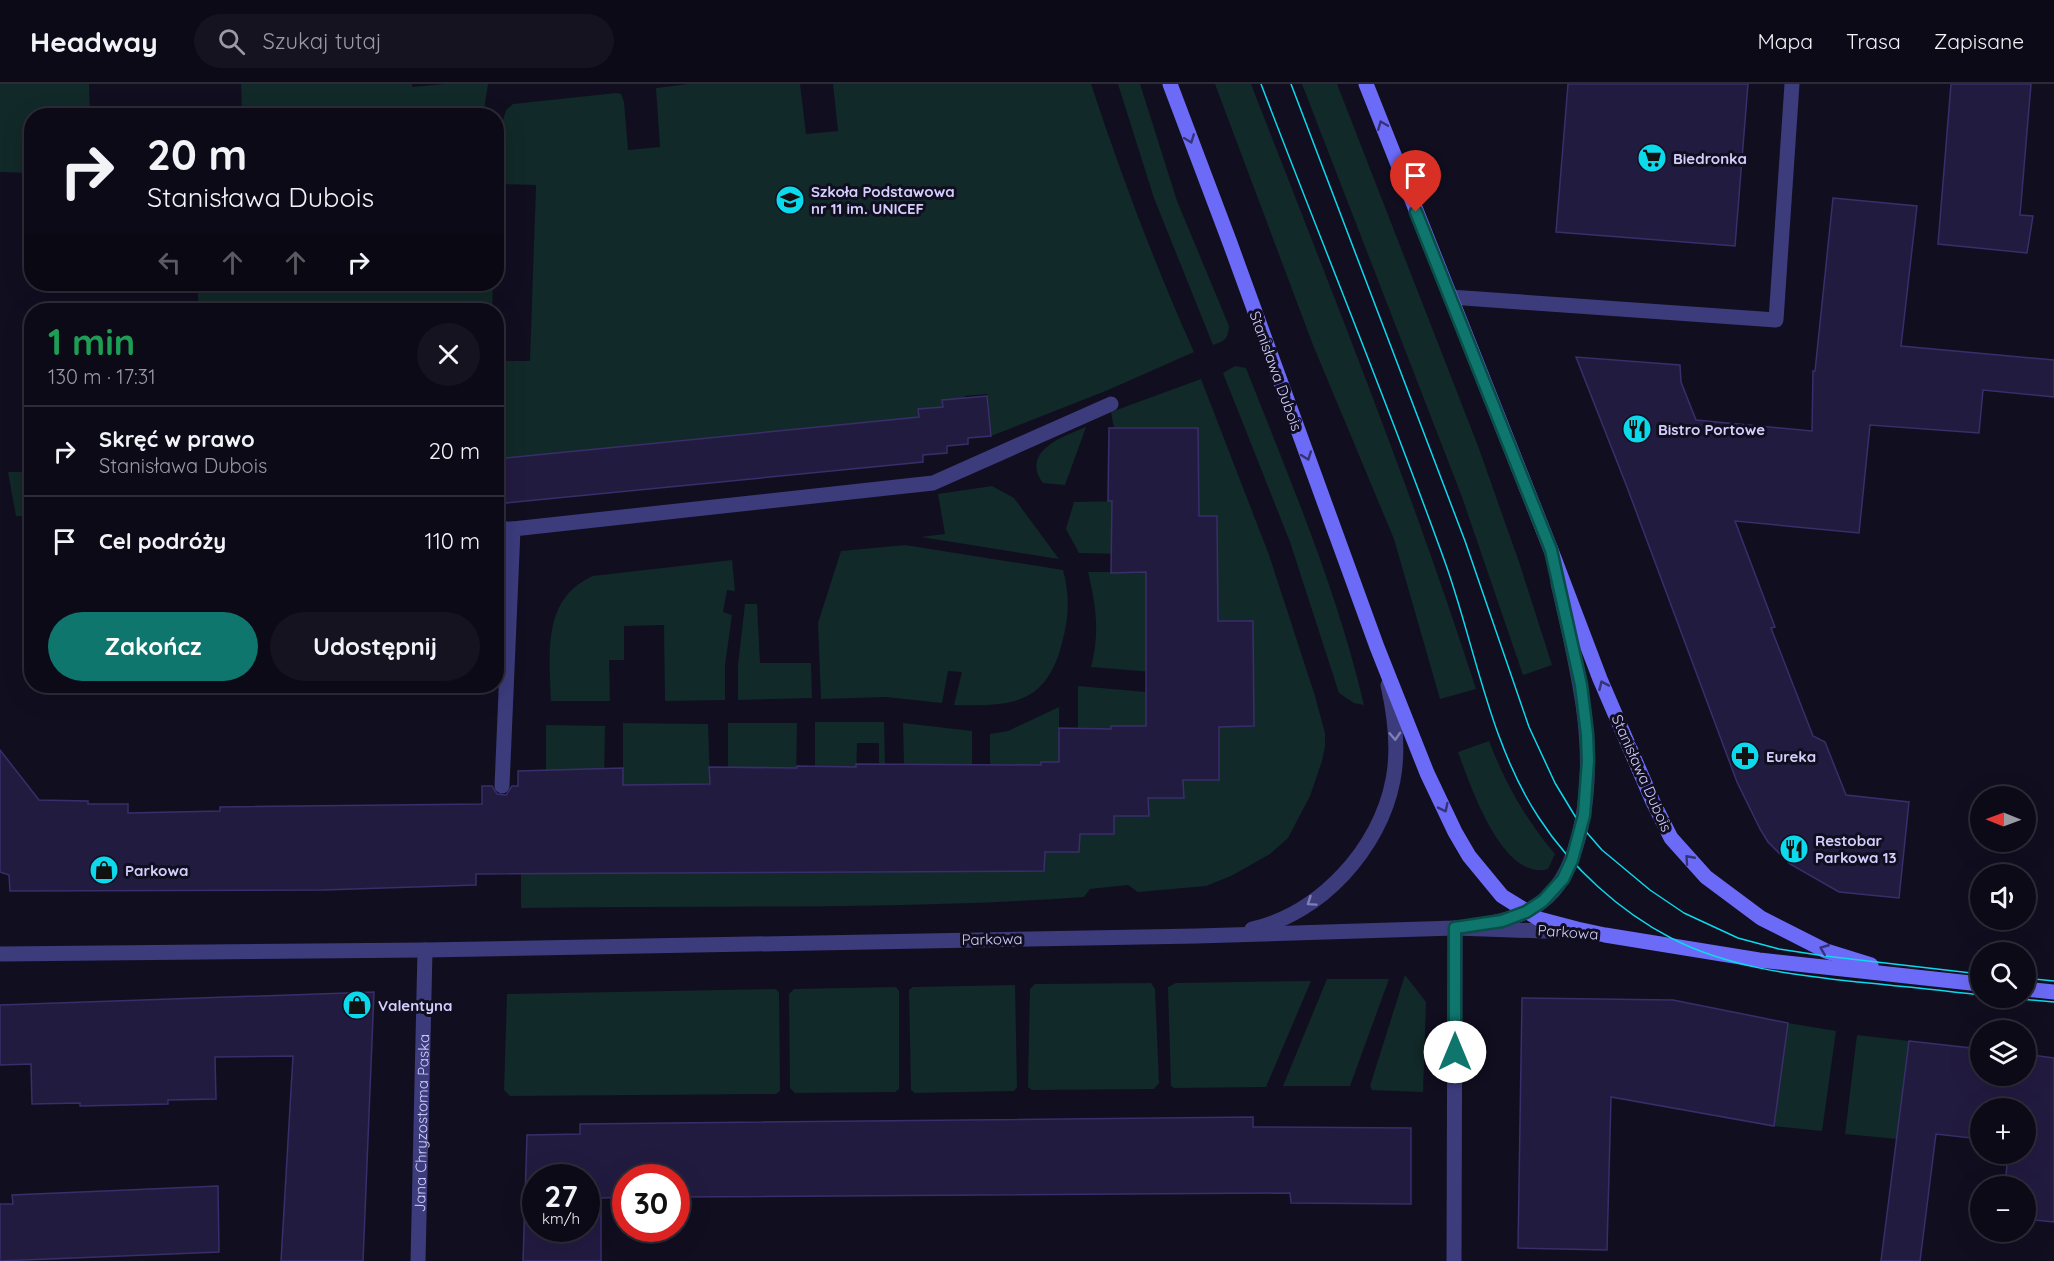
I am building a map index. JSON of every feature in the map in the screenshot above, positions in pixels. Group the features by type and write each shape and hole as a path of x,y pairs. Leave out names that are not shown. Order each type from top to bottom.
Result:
{"street":[{"name":"Stanisława Dubois","path":"1170,84 1381,658 1427,772 1455,832 1486,878 1502,896 1526,912 1548,921 1605,935"},
{"name":"Stanisława Dubois","path":"1366,84 1600,679 1671,838 1706,878 1761,918 1797,937 1826,951 1863,963 1942,980"},
{"path":"1450,297 1776,320 1792,84"},
{"path":"504,529 933,483 1111,404"},
{"path":"502,786 513,529"},
{"name":"Stanisława Dubois","path":"1455,928 1502,921 1526,912 1543,901 1556,889 1568,870 1584,815 1587,734 1581,685 1551,550"},
{"name":"Stanisława Dubois","path":"1220,935 1265,926 1288,916 1326,892 1359,856 1389,796 1396,757 1394,713 1381,658"},
{"path":"1454,1261 1455,928"},
{"name":"Parkowa","path":"0,954 425,950 1220,935 1455,928 1540,929 1605,935 1759,960 1970,983"},
{"name":"Jana Chryzostoma Paska","path":"418,1261 425,950"},
{"path":"2036,990 2054,992"}],"green space":[{"path":"0,84 89,84 90,108 24,108 24,173 0,172"},
{"path":"241,84 412,84 412,87 488,84 484,108 242,108"},
{"name":"Szkoła Podstawowa nr 11 im. UNICEF","path":"689,84 800,84 806,134 838,131 833,84 1091,84 1139,220 1194,352 1108,390 991,436 987,394 965,396 943,407 918,409 919,417 504,458 504,361 530,361 536,185 504,184 504,117 506,110 513,104 621,94 624,102 628,150 660,147 656,88"},
{"path":"1118,84 1140,84 1177,201 1229,326 1227,337 1217,344 1213,345 1154,198"},
{"path":"1215,84 1251,84 1396,460 1476,689 1440,699 1394,539 1313,345"},
{"path":"1302,84 1337,84 1478,446 1552,665 1523,675 1462,497"},
{"path":"198,291 493,291 492,303 198,303"},
{"path":"1235,366 1246,368 1295,492 1340,619 1364,705 1354,703 1339,693 1290,542 1223,373"},
{"path":"1201,379 1269,555 1325,733 1322,761 1310,796 1288,838 1270,854 1231,876 1206,886 1138,892 1128,885 1090,889 1084,897 944,904 521,908 521,874 1044,871 1045,852 1079,852 1080,834 1113,834 1114,816 1149,816 1148,798 1184,798 1183,780 1219,779 1219,727 1254,726 1253,621 1218,621 1217,516 1199,516 1198,429 1114,428 1111,412"},
{"path":"1086,427 1065,485 1043,483 1037,472 1037,462 1041,454 1057,440"},
{"path":"8,472 24,472 24,516 16,516"},
{"path":"992,486 1014,498 1059,559 921,537 945,534 938,494"},
{"path":"1127,501 1127,554 1079,553 1066,529 1074,502"},
{"path":"905,545 1063,570 1068,598 1062,643 1055,664 1036,691 1023,698 992,705 954,705 962,672 948,671 942,703 886,697 821,699 818,623 841,551"},
{"path":"732,560 735,591 727,590 723,612 732,615 725,665 725,700 665,701 664,625 624,626 624,660 609,660 610,701 551,701 552,630 564,599 576,586 593,576"},
{"path":"1088,572 1146,572 1146,623 1163,623 1165,673 1091,667 1096,620"},
{"path":"745,604 757,604 760,663 811,663 812,698 738,700 738,665"},
{"path":"1078,686 1146,692 1146,726 1111,726 1110,744 1078,744"},
{"path":"1059,707 1059,762 1041,762 1042,780 990,780 990,734 1008,731"},
{"path":"815,722 884,722 885,765 879,782 879,743 857,743 856,782 815,782"},
{"path":"623,723 708,724 710,784 623,785"},
{"path":"728,723 797,723 796,783 728,783"},
{"path":"903,723 972,731 972,781 904,765"},
{"path":"546,725 605,726 604,785 546,786"},
{"path":"1489,741 1517,800 1555,854 1548,869 1531,869 1516,861 1502,846 1480,807 1458,752"},
{"path":"1405,975 1426,1002 1423,1092 1372,1090 1370,1086"},
{"path":"1327,979 1389,979 1350,1086 1283,1086"},
{"path":"1311,981 1266,1087 1174,1088 1171,1086 1168,987 1176,983"},
{"path":"1151,983 1155,989 1159,1083 1154,1089 1032,1090 1028,1087 1030,989 1035,984"},
{"path":"1015,985 1017,1087 1014,1091 915,1093 911,1090 909,990 913,987"},
{"path":"896,987 899,991 899,1089 895,1092 795,1093 790,1088 789,994 794,989"},
{"path":"776,989 779,993 780,1091 776,1094 510,1096 504,1090 507,994"},
{"path":"1788,1023 1836,1031 1822,1131 1774,1126"},
{"path":"1857,1035 1909,1041 1897,1139 1845,1134"}],"building":[{"name":"Biedronka","path":"1568,84 1748,84 1735,246 1556,232"},
{"path":"1951,84 2031,84 2020,215 2033,216 2027,253 1938,244"},
{"path":"1833,198 1917,206 1901,346 2054,360 2054,397 1983,390 1979,433 1870,425 1859,533 1735,521 1775,627 1771,628 1813,736 1825,742 1846,795 1909,802 1899,898 1839,892 1790,864 1768,842 1760,829 1737,782 1576,357 1680,365 1681,382 1696,420 1812,431 1813,371 1815,371"},
{"path":"987,396 991,436 968,438 968,444 947,446 947,453 923,455 923,462 504,503 504,458 919,417 918,409 943,407 942,400"},
{"path":"1109,428 1198,428 1199,516 1217,516 1218,621 1253,621 1254,726 1219,727 1219,780 1183,780 1184,798 1148,798 1149,816 1114,816 1114,834 1080,834 1079,852 1045,852 1044,871 476,874 476,885 323,890 10,891 9,875 0,872 0,750 39,800 128,804 128,813 220,811 220,807 482,804 482,786 492,786 497,794 506,795 512,786 518,786 518,771 623,768 623,785 710,784 709,767 856,767 856,764 1041,765 1041,762 1059,762 1059,728 1111,729 1111,726 1146,726 1146,572 1111,573 1112,501 1108,501"},
{"path":"374,992 363,1261 281,1261 293,1056 215,1057 216,1099 168,1100 168,1104 80,1106 80,1103 32,1104 31,1064 0,1065 0,1005"},
{"path":"1522,998 1673,1000 1788,1023 1774,1126 1611,1097 1607,1250 1518,1248"},
{"path":"1909,1041 1970,1048 1970,1086 2036,1086 2036,1056 2054,1058 2054,1222 2036,1220 2036,1176 2006,1176 2007,1164 2036,1164 2036,1098 1970,1098 1970,1138 1936,1134 1920,1261 1881,1261"},
{"path":"1253,1117 1253,1127 1411,1128 1411,1204 1291,1203 1290,1193 690,1197 690,1164 612,1164 612,1198 601,1198 601,1261 523,1261 524,1242 600,1242 600,1164 526,1164 527,1135 580,1134 580,1124"},
{"path":"218,1186 219,1252 0,1261 0,1204 13,1204 12,1195"}],"tram line":[{"path":"1261,84 1424,504 1456,596 1485,695 1508,759 1539,818 1566,854 1598,886 1633,915 1671,938 1716,957 1786,973 1970,994"},
{"path":"1291,84 1465,541 1529,727 1555,783 1581,826 1602,850 1650,890 1684,913 1738,938 1779,949 1825,956 1970,973"},
{"path":"2036,979 2054,981"},
{"path":"2036,1000 2054,1002"}],"place":[{"name":"Biedronka","path":"1652,158"},
{"name":"Szkoła Podstawowa nr 11 im. UNICEF","path":"790,200"},
{"name":"Bistro Portowe","path":"1637,429"},
{"name":"Eureka","path":"1745,756"},
{"name":"Restobar Parkowa 13","path":"1794,849"},
{"name":"Parkowa","path":"104,870"},
{"name":"Valentyna","path":"357,1005"}],"route":[{"path":"1416,212 1551,550 1581,685 1587,734 1588,761 1584,815 1572,860 1563,879 1543,901 1526,912 1502,921 1455,928 1455,1052"}]}
